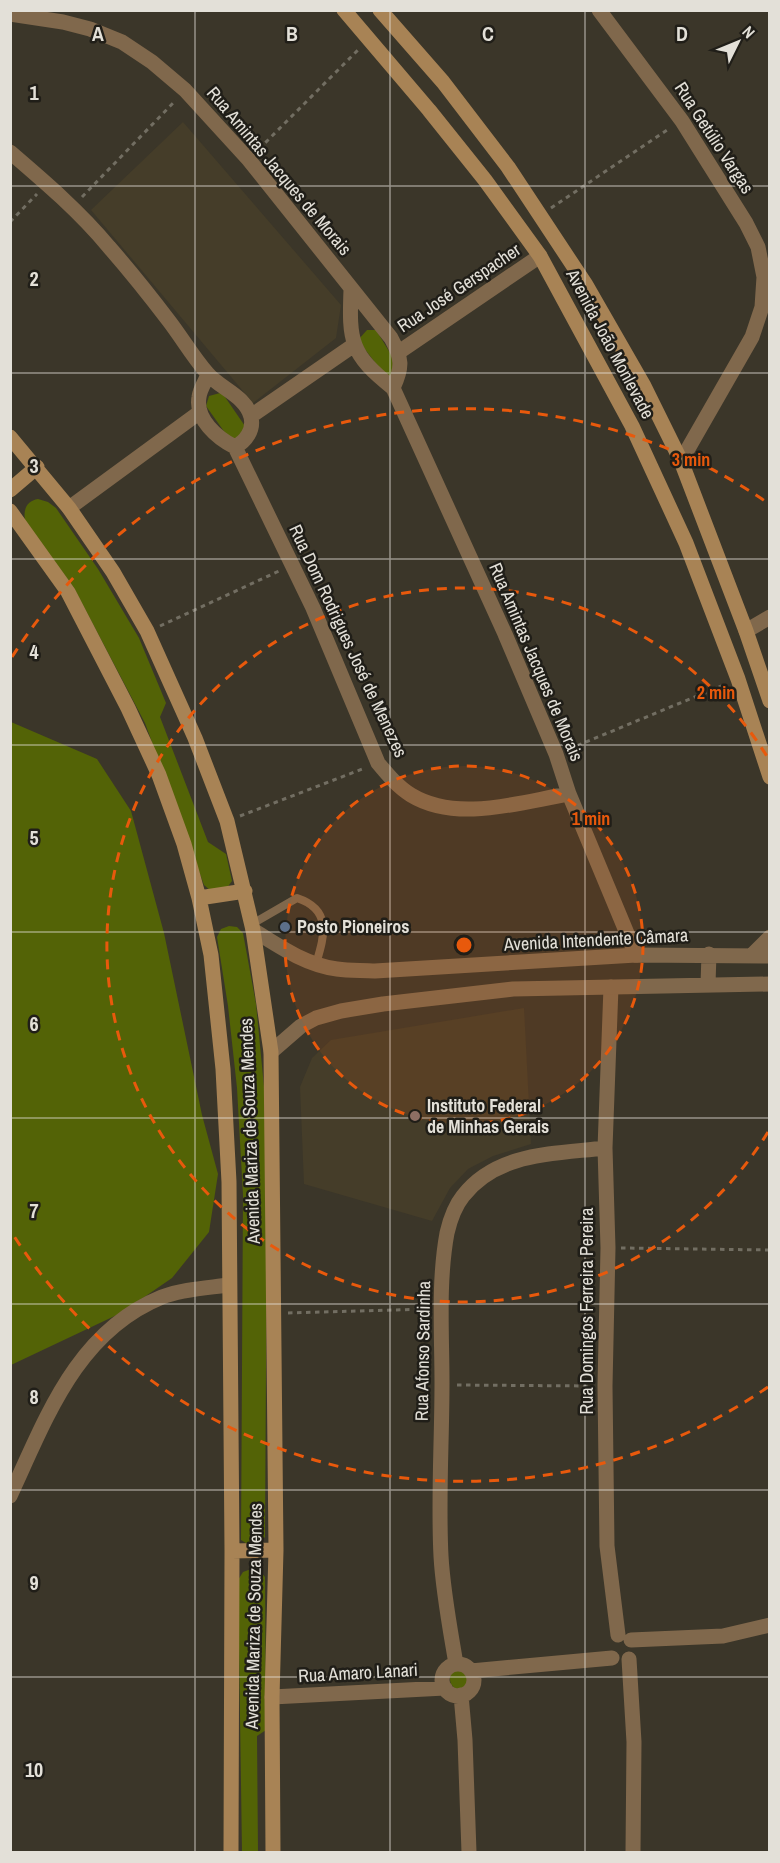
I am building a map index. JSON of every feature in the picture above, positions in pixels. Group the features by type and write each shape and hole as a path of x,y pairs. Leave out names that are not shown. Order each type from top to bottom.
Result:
{"main road":[{"name":"Avenida João Monlevade","path":"344,10 485,180 540,256 632,426 686,543 738,679 770,777"},
{"name":"Avenida João Monlevade","path":"380,10 443,82 508,167 586,285 644,386 681,461 746,631 769,700"},
{"path":"485,180 508,167"},
{"name":"Avenida Mariza de Souza Mendes","path":"10,437 69,508 113,572 147,631 195,738 227,821 253,927 271,1052 276,1550 272,1696 273,1852"},
{"path":"10,490 37,467"},
{"name":"Avenida Mariza de Souza Mendes","path":"10,511 68,592 128,708 159,775 184,844 199,898 211,955 223,1069 229,1182 232,1551 231,1852"},
{"path":"686,543 696,535 703,534 711,538"},
{"path":"199,898 245,891"},
{"path":"232,1551 276,1550"}],"street":[{"name":"Rua Getúlio Vargas","path":"599,10 682,121 746,223 758,247 764,278 762,307 752,337 681,461"},
{"name":"Rua Amintas Jacques de Morais","path":"10,14 90,28 122,42 152,62 185,90 249,160 382,327 399,352"},
{"path":"10,152 72,207 108,245 169,321 208,375 237,397 251,416 249,435 236,447"},
{"name":"Rua José Gerspacher","path":"399,352 540,256"},
{"path":"251,416 354,345 350,331 351,290"},
{"name":"Rua Amintas Jacques de Morais","path":"354,345 374,371 393,388 556,754 569,794 636,955"},
{"path":"393,388 400,369 399,352"},
{"path":"69,508 200,412 199,397 208,375"},
{"name":"Rua Dom Rodrigues José de Menezes","path":"200,412 217,434 236,447 313,608 378,763 391,778 411,795 441,807 487,808 569,794"},
{"path":"746,631 770,617"},
{"name":"Avenida Intendente Câmara","path":"253,927 291,953 316,964 337,969 375,971 636,955 770,956"},
{"path":"752,955 770,937"},
{"path":"708,954 708,984"},
{"path":"513,963 513,989"},
{"path":"271,1052 301,1026 316,1018 383,1004 513,989 770,984"},
{"name":"Rua Domingos Ferreira Pereira","path":"611,987 605,1148 608,1248 605,1386 608,1546 625,1637"},
{"name":"Rua Afonso Sardinha","path":"456,1664 441,1556 442,1308 448,1232 457,1205 476,1182 497,1167 518,1160 605,1148"},
{"path":"10,1496 62,1387 75,1366 106,1333 143,1307 162,1297 178,1292 229,1284"},
{"path":"612,1658 608,1644 613,1638 723,1636 770,1625"},
{"path":"625,1637 634,1650 629,1659 634,1742 633,1852"},
{"path":"471,1671 612,1658 620,1662 629,1659"},
{"path":"456,1664 471,1671 473,1684 467,1693 452,1694 445,1688 442,1681 449,1667 456,1664"},
{"name":"Rua Amaro Lanari","path":"272,1696 445,1688"},
{"path":"461,1695 469,1852"}],"lane":[{"path":"253,927 297,898 305,901 318,912 325,923 325,935 316,964"}],"path":[{"path":"249,160 369,38"},
{"path":"72,207 185,90"},
{"path":"541,215 682,121"},
{"path":"10,222 46,184"},
{"path":"147,631 292,564"},
{"path":"556,754 738,679"},
{"path":"227,821 378,763"},
{"path":"608,1248 770,1250"},
{"path":"274,1314 442,1308"},
{"path":"442,1385 605,1386"}],"shaded area":[{"path":"183,122 341,305 336,338 253,403 91,210"},
{"name":"Instituto Federal de Minhas Gerais","path":"524,1008 531,1144 493,1156 468,1169 450,1188 432,1221 304,1184 300,1087 312,1058 331,1040"}],"green space":[{"path":"367,330 376,330 400,369 389,381 358,340"},
{"path":"223,394 247,429 233,444 206,406 209,396"},
{"path":"38,499 56,508 98,569 139,638 166,703 160,717 208,842 226,854 232,881 226,889 211,891 204,885 145,723 74,588 25,520 27,506"},
{"path":"11,722 97,759 131,811 164,933 202,1115 218,1174 209,1232 172,1278 121,1313 11,1365"},
{"path":"229,926 237,927 243,933 256,1004 264,1087 267,1198 265,1537 259,1544 249,1545 241,1540 243,1195 237,1088 228,1006 217,937 221,929"},
{"path":"251,1569 259,1570 265,1577 266,1730 257,1736 258,1852 242,1852 238,1580 243,1572"},
{"path":"461,1668 469,1671 472,1679 469,1687 461,1690 453,1687 450,1679 453,1671"}],"place":[{"name":"Posto Pioneiros","path":"285,927"},
{"name":"Instituto Federal de Minhas Gerais","path":"415,1116"}]}
